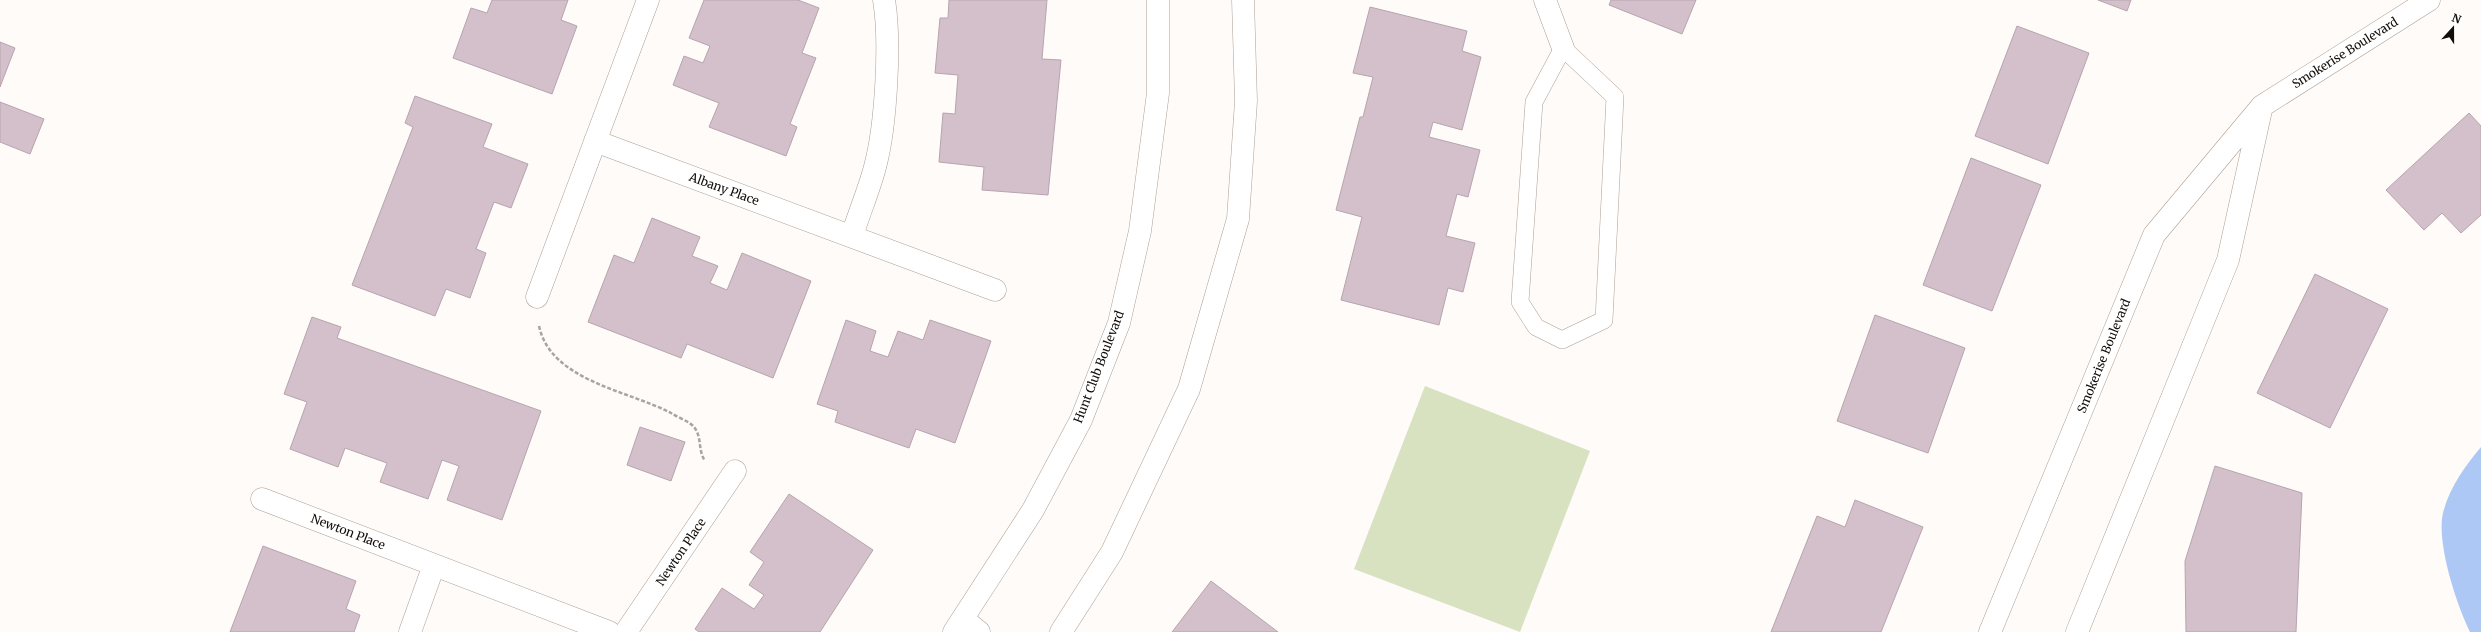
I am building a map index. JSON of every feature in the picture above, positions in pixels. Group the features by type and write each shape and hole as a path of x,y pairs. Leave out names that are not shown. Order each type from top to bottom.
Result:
{"street":[{"path":"537,297 648,0"},
{"path":"852,236 875,166 885,101 886,15 884,0"},
{"name":"Hunt Club Boulevard","path":"965,628 1033,510 1077,427 1119,323 1140,231 1158,93 1158,0"},
{"path":"1061,632 1112,552 1189,389 1238,219 1246,102 1243,0"},
{"path":"1545,0 1563,48"},
{"name":"Smokerise Boulevard","path":"1990,632 2154,235 2262,106 2429,0"},
{"path":"2077,632 2228,260 2262,106"},
{"name":"Albany Place","path":"595,141 996,290"},
{"name":"Newton Place","path":"626,632 732,476"},
{"name":"Newton Place","path":"262,499 609,632"},
{"path":"410,632 434,565"}],"lane":[{"path":"1563,48 1615,96 1604,320 1562,340 1536,327 1520,302 1534,102 1563,48"}],"path":[{"path":"537,297 540,328 553,355 570,371 658,407 691,424 699,434 701,455 707,465 732,476"}],"green space":[{"path":"1425,386 1590,451 1520,632 1354,569"}],"water":[{"path":"2481,447 2481,632 2470,632 2459,607 2449,574 2442,541 2442,526 2443,513 2453,486"}],"building":[{"path":"492,0 568,0 561,20 577,26 552,94 453,58 471,8 487,13"},
{"path":"704,0 798,0 819,8 802,53 816,58 790,124 797,127 786,156 709,127 719,103 673,85 684,56 703,63 710,46 689,38"},
{"path":"949,0 1047,0 1042,59 1061,60 1048,195 982,190 984,167 939,162 943,113 955,114 958,75 935,73 940,18 948,18"},
{"path":"1611,0 1696,0 1682,34 1609,5"},
{"path":"2098,0 2131,0 2127,11"},
{"path":"1370,7 1467,31 1462,51 1481,57 1462,130 1433,122 1429,137 1480,150 1468,197 1457,194 1446,236 1475,243 1463,292 1448,288 1439,325 1341,300 1362,217 1336,210 1360,117 1363,117 1373,77 1353,73"},
{"path":"2017,26 2089,53 2048,164 1975,136"},
{"path":"0,42 15,48 0,87"},
{"path":"415,96 492,124 483,147 528,164 511,208 494,202 476,249 486,253 470,298 446,289 435,316 352,285 413,127 405,123"},
{"path":"0,102 44,119 30,154 0,142"},
{"path":"2469,113 2481,126 2481,215 2461,233 2442,213 2424,230 2386,190"},
{"path":"1971,158 2041,185 1992,311 1923,285"},
{"path":"652,218 700,237 692,256 718,266 710,283 727,290 742,253 811,281 773,378 687,344 681,358 588,322 614,255 634,263"},
{"path":"2315,274 2388,309 2330,428 2257,393"},
{"path":"1875,315 1965,348 1928,453 1837,421"},
{"path":"312,317 341,327 337,338 541,411 502,520 447,500 459,466 442,460 428,499 380,482 387,463 345,448 338,467 290,449 307,402 284,394"},
{"path":"846,320 876,331 870,351 888,357 898,331 923,340 930,320 991,341 955,443 916,429 909,448 835,422 838,411 817,404"},
{"path":"640,427 685,442 671,481 627,465"},
{"path":"2215,466 2302,493 2296,632 2186,632 2185,561"},
{"path":"789,494 873,550 820,632 699,632 695,629 722,588 754,609 764,595 749,585 764,562 750,552"},
{"path":"1855,500 1923,527 1881,632 1771,632 1817,516 1845,527"},
{"path":"263,546 356,581 346,609 360,615 354,632 230,632"},
{"path":"1211,581 1278,632 1172,632"}]}
